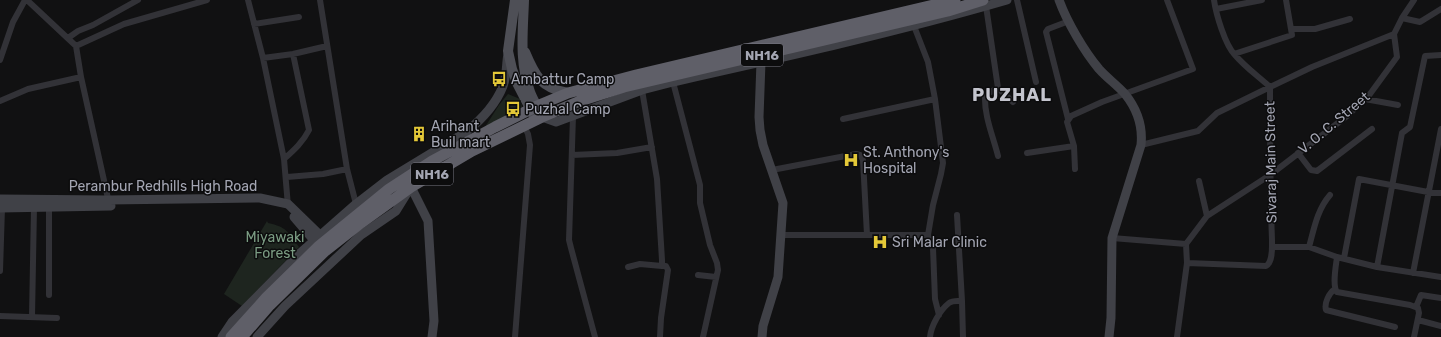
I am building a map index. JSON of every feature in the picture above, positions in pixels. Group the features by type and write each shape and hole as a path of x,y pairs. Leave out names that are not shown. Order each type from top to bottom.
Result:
{"highway":[{"name":"NH16","path":"231,337 266,298 322,244 389,189 426,165 495,126 534,107 568,93 636,75 955,0"},
{"name":"NH16","path":"242,337 322,244 472,150 539,118 580,101 624,87 985,3"}],"main road":[{"path":"515,0 508,51 517,83 534,107"},
{"path":"524,0 522,55 530,93 539,118"},
{"path":"522,42 530,63 538,78 555,90 568,93"}],"street":[{"path":"0,60 13,22 26,0 76,46 81,77 109,203"},
{"path":"68,38 78,30 93,25 138,0"},
{"path":"76,46 124,24 207,0"},
{"path":"248,0 263,58 284,158 287,177 288,207 322,244"},
{"path":"320,0 347,169 356,204"},
{"path":"539,118 556,122 642,90 914,26 985,3 1007,0"},
{"path":"1018,0 1036,82"},
{"path":"1059,0 1069,22 1098,68 1125,94 1140,121 1142,135 1141,145 1112,238 1111,318 1109,337"},
{"path":"1068,119 1071,116 1102,102 1193,69 1167,0"},
{"name":"Sivaraj Main Street","path":"1187,263 1263,266 1269,264 1272,246 1270,86 1234,54 1228,42 1214,0"},
{"path":"1216,9 1262,0"},
{"path":"1234,54 1292,35 1286,0"},
{"path":"1141,145 1198,131 1217,113 1270,86 1312,67 1394,34 1402,18 1414,0"},
{"path":"985,3 998,88 1013,102"},
{"path":"1402,18 1420,22 1441,9"},
{"path":"254,24 299,17"},
{"path":"1291,29 1314,29 1350,19"},
{"path":"1069,22 1048,29 1046,32 1074,146 1075,169"},
{"path":"914,26 928,62 943,163 933,205 928,235 932,248 935,299 939,315"},
{"name":"V. O. C. Street","path":"1207,216 1270,175 1347,116 1365,99 1397,57 1394,34"},
{"path":"263,58 293,54 327,46"},
{"path":"222,337 232,322 298,255 322,244 356,204 387,180 477,124 495,101 504,85 508,51"},
{"path":"284,158 296,149 309,130 293,54"},
{"path":"1377,267 1402,133 1410,127 1425,56 1441,55"},
{"path":"761,62 760,130 763,145 784,203 778,277 763,326 762,337"},
{"path":"0,101 28,89 81,77"},
{"path":"673,82 700,185 700,203 710,245 718,270 703,337"},
{"path":"998,88 986,93 985,97 986,114 998,156"},
{"path":"642,90 658,179 661,216 662,266"},
{"path":"843,119 934,99"},
{"path":"1365,99 1398,105"},
{"path":"573,116 570,248 595,337"},
{"path":"515,337 530,145 528,134 524,126"},
{"path":"1413,273 1428,192 1438,161 1441,128"},
{"path":"1298,153 1312,170 1317,171 1372,129"},
{"path":"1027,153 1074,146"},
{"path":"572,155 617,153 652,147"},
{"path":"772,170 856,154 860,155 863,160 867,235"},
{"path":"287,177 323,174 347,169"},
{"path":"1344,258 1359,179 1428,192 1441,193"},
{"path":"1177,337 1187,263 1186,244 1207,216 1199,181"},
{"path":"257,337 286,306 361,235 396,211 411,187"},
{"path":"411,187 428,221 434,321 432,337"},
{"path":"1309,247 1319,212 1323,203 1330,195"},
{"name":"Perambur Redhills High Road","path":"0,205 260,198 288,207"},
{"name":"Perambur Redhills High Road","path":"0,205 50,207 109,203"},
{"path":"0,205 0,271"},
{"path":"32,317 34,207"},
{"path":"49,295 50,207"},
{"path":"957,215 963,337"},
{"path":"782,235 928,235"},
{"path":"1112,238 1186,244"},
{"path":"1272,246 1309,247 1337,257 1377,267 1441,277"},
{"path":"1337,257 1335,289 1331,291 1325,306 1326,310 1395,327"},
{"path":"628,267 640,264 666,266 668,270 661,318 660,337"},
{"path":"698,275 716,277"},
{"path":"1335,289 1337,292 1416,307 1420,311 1414,337"},
{"path":"1416,307 1420,295 1441,298"},
{"path":"930,337 930,333 939,315 950,303 962,301"},
{"path":"0,316 57,318"},
{"path":"1418,320 1441,326"}],"green space":[{"path":"508,94 520,99 522,107 485,127 499,105"},
{"name":"Miyawaki Forest","path":"267,221 268,223 283,228 299,247 242,306 224,294"}],"place":[{"name":"Ambattur Camp","path":"499,79"},
{"name":"Puzhal Camp","path":"513,109"},
{"name":"Arihant Buil mart","path":"419,134"},
{"name":"St. Anthony's Hospital","path":"851,160"},
{"name":"Sri Malar Clinic","path":"880,242"}],"district":[{"name":"PUZHAL","path":"1012,95"}]}
